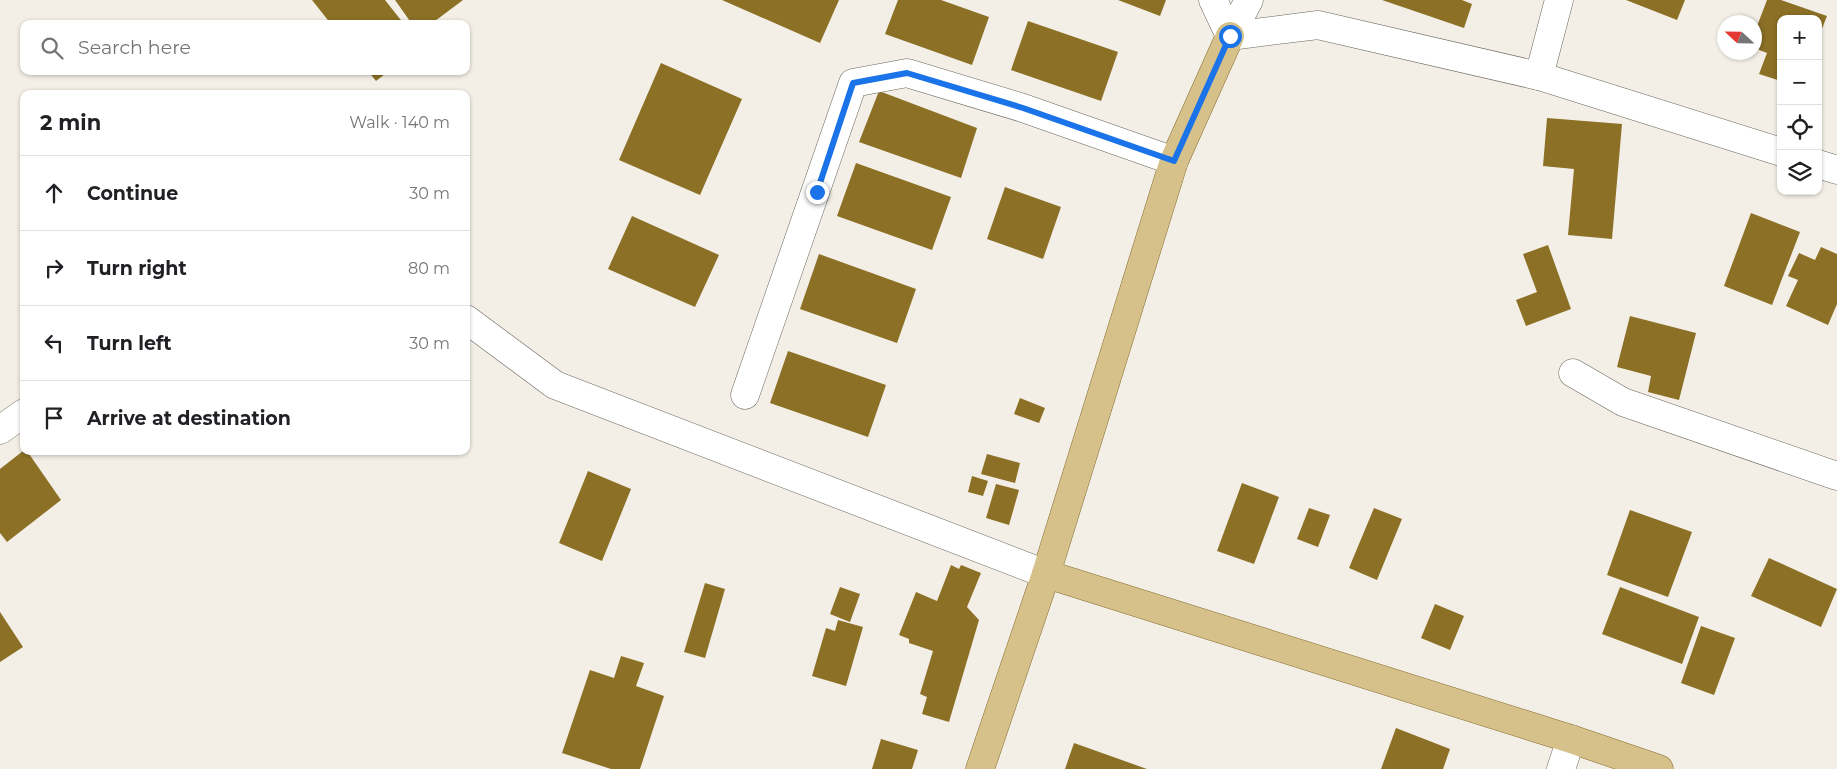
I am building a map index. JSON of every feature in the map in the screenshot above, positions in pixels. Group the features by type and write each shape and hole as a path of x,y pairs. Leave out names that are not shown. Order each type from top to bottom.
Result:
{"main road":[{"path":"980,769 1046,574 1174,161 1230,36"},
{"path":"1046,574 1571,739 1659,769"}],"street":[{"path":"1213,0 1230,36"},
{"path":"1230,36 1249,0"},
{"path":"1539,76 1560,0"},
{"path":"1230,36 1318,25 1539,76 1777,151"},
{"path":"745,395 853,83 907,73 1023,108 1174,161"},
{"path":"1822,165 1837,170"},
{"path":"470,322 555,385 1046,574"},
{"path":"1573,373 1623,402 1837,476"},
{"path":"0,430 20,416"},
{"path":"1562,769 1571,739"}],"building":[{"path":"312,0 385,0 401,20 328,20"},
{"path":"395,0 463,0 436,20 409,20"},
{"path":"722,0 839,0 820,43"},
{"path":"898,0 941,0 989,17 972,65 885,34"},
{"path":"1118,0 1166,0 1160,16"},
{"path":"1382,0 1462,0 1472,4 1464,28"},
{"path":"1626,0 1685,0 1677,20"},
{"path":"1767,0 1781,0 1827,16 1822,29 1822,15 1777,15 1777,80 1759,74 1767,53 1762,51 1761,15"},
{"path":"1028,21 1118,52 1101,101 1011,70"},
{"path":"661,63 742,99 700,195 619,160"},
{"path":"371,75 384,75 376,81"},
{"path":"879,91 977,128 961,178 859,142"},
{"path":"1547,118 1622,124 1612,239 1568,235 1574,169 1543,166"},
{"path":"856,163 951,197 932,250 837,216"},
{"path":"1005,187 1061,207 1043,259 987,239"},
{"path":"1751,213 1800,232 1772,305 1724,286"},
{"path":"632,216 719,255 695,307 608,269"},
{"path":"1548,245 1571,309 1526,326 1516,300 1537,292 1523,254"},
{"path":"1821,247 1837,254 1837,304 1828,325 1786,306 1798,280 1788,276 1799,253 1815,260"},
{"path":"819,254 916,289 897,343 800,309"},
{"path":"1630,316 1696,333 1679,400 1648,392 1651,376 1617,367"},
{"path":"788,351 886,385 868,437 770,403"},
{"path":"1020,398 1045,408 1039,423 1014,414"},
{"path":"20,453 20,455 30,455 61,500 7,542 0,533 0,469"},
{"path":"987,454 1020,463 1015,483 981,474"},
{"path":"588,471 631,489 602,561 559,543"},
{"path":"972,476 988,481 983,496 968,492"},
{"path":"1242,483 1279,497 1254,564 1217,551"},
{"path":"996,484 1019,490 1009,525 986,518"},
{"path":"1309,508 1330,515 1318,547 1297,539"},
{"path":"1374,508 1402,519 1377,580 1349,568"},
{"path":"1630,510 1692,532 1668,597 1607,575"},
{"path":"1769,558 1837,589 1821,627 1751,596"},
{"path":"951,565 959,569 961,565 981,573 967,607 979,620 949,722 922,714 927,697 920,694 933,651 909,643 909,639 899,635 916,592 937,601"},
{"path":"705,583 725,589 705,658 684,652"},
{"path":"840,587 860,594 850,622 830,614"},
{"path":"1620,587 1699,617 1682,664 1602,634"},
{"path":"1435,604 1464,616 1450,650 1421,638"},
{"path":"0,612 23,647 0,662"},
{"path":"838,620 863,627 846,686 812,676 826,628 835,631"},
{"path":"1701,626 1735,638 1714,695 1681,683"},
{"path":"621,656 644,663 636,686 664,696 640,769 611,769 562,753 590,670 614,678"},
{"path":"1396,728 1450,749 1443,769 1381,769"},
{"path":"881,739 918,750 912,769 872,769"},
{"path":"1074,743 1147,769 1065,769"}],"route":[{"path":"817,192 853,83 907,73 1023,108 1174,161 1230,36"}]}
